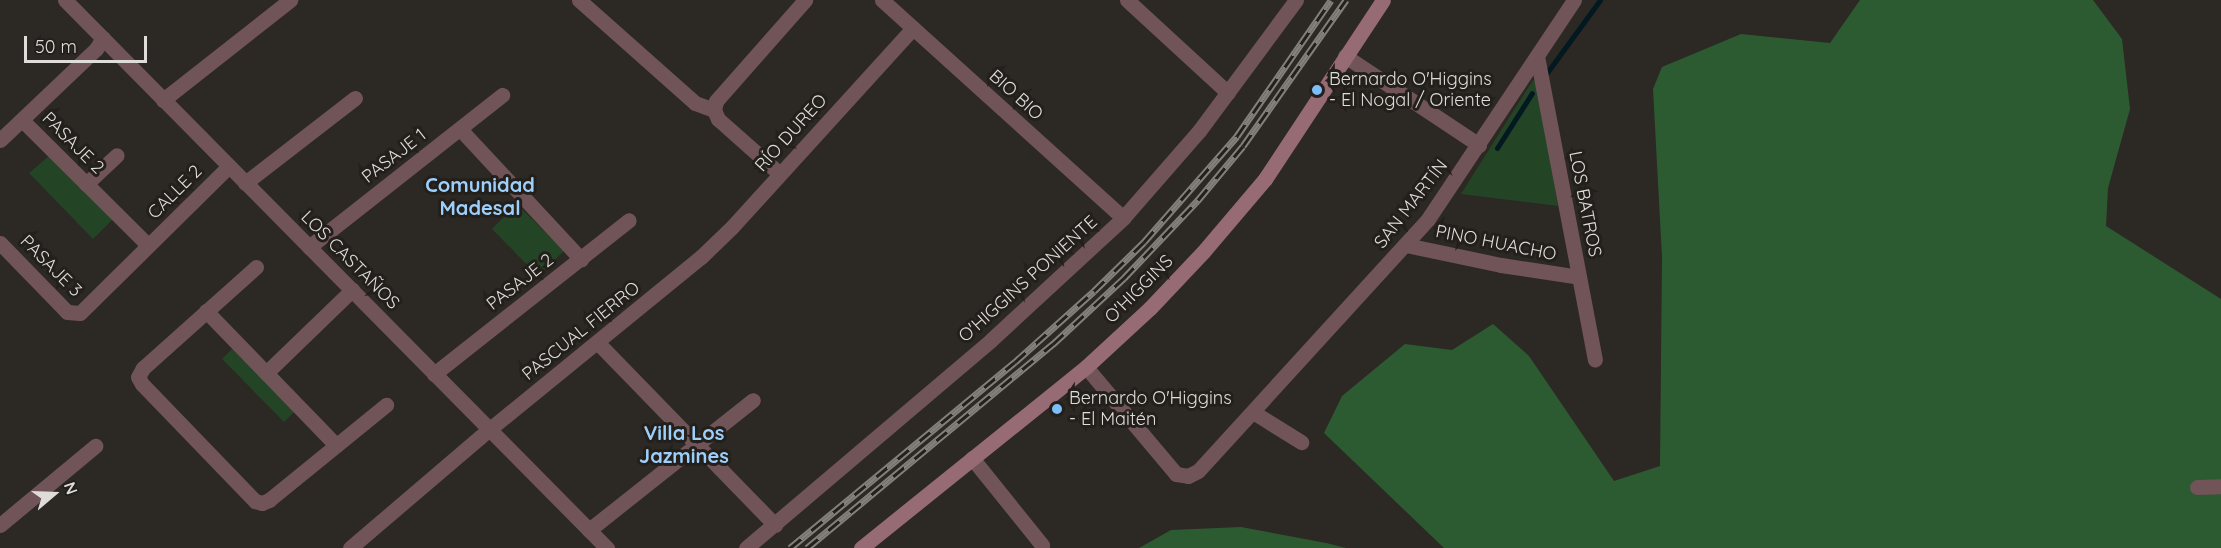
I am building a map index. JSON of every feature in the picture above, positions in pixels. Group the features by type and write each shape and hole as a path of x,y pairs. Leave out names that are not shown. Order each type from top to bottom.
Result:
{"street":[{"name":"LOS CASTAÑOS","path":"64,0 608,548"},
{"path":"163,100 290,0"},
{"path":"579,0 694,103 714,110"},
{"path":"780,174 718,119 714,110 716,101 805,0"},
{"name":"BIO BIO","path":"882,0 1123,218"},
{"path":"1127,0 1228,93"},
{"name":"O'HIGGINS PONIENTE","path":"746,548 991,340 1123,218 1194,137 1296,0"},
{"name":"O'HIGGINS","path":"861,548 1086,367 1150,308 1245,205 1295,136 1383,0"},
{"name":"SAN MARTÍN","path":"1086,367 1173,471 1184,477 1198,471 1406,245 1443,199 1574,0"},
{"name":"RÍO DUREO","path":"696,262 913,28"},
{"path":"0,140 96,49 102,38"},
{"path":"1345,56 1479,145"},
{"name":"LOS BATROS","path":"1537,56 1595,360"},
{"name":"PASAJE 1","path":"309,247 502,96"},
{"path":"245,183 355,98"},
{"name":"PASAJE 2","path":"21,120 148,245"},
{"path":"460,129 581,259"},
{"path":"86,184 117,155"},
{"name":"CALLE 2","path":"75,314 83,310 229,166"},
{"name":"PASAJE 2","path":"434,374 629,220"},
{"name":"PASAJE 3","path":"0,243 67,312 75,314"},
{"name":"PINO HUACHO","path":"1406,245 1491,264 1579,277"},
{"name":"PASCUAL FIERRO","path":"350,548 696,262"},
{"path":"256,267 139,373 139,381 150,393 255,501 262,503 269,500 386,405"},
{"path":"266,374 352,290"},
{"path":"206,311 336,445"},
{"path":"598,343 775,525"},
{"path":"590,530 753,400"},
{"path":"1253,411 1301,442"},
{"path":"0,525 95,446"},
{"path":"972,458 1042,545"},
{"path":"2197,488 2221,486"}],"green space":[{"path":"1860,0 2093,0 2122,39 2130,109 2108,188 2106,226 2221,299 2221,548 1444,548 1324,433 1342,396 1405,344 1452,350 1493,324 1529,356 1614,481 1660,466 1662,257 1653,89 1662,67 1741,34 1830,43"},
{"path":"1533,80 1538,83 1558,206 1461,194"},
{"path":"49,156 113,219 93,239 29,173"},
{"path":"517,204 564,251 538,276 492,229"},
{"path":"233,348 295,411 284,422 222,359"},
{"path":"1241,527 1346,548 1139,548 1171,530"}],"waterway":[{"path":"1546,74 1600,0"},
{"path":"1497,148 1532,93"}],"railway":[{"path":"790,548 1015,362 1094,291 1144,242 1237,136 1331,0"},
{"path":"807,548 1053,344 1124,278 1198,200 1243,146 1346,0"}],"place":[{"name":"Bernardo O'Higgins - El Nogal / Oriente","path":"1317,90"},
{"name":"Bernardo O'Higgins - El Maitén","path":"1057,409"}],"district":[{"name":"Comunidad Madesal","path":"480,196"},
{"name":"Villa Los Jazmines","path":"684,444"}]}
